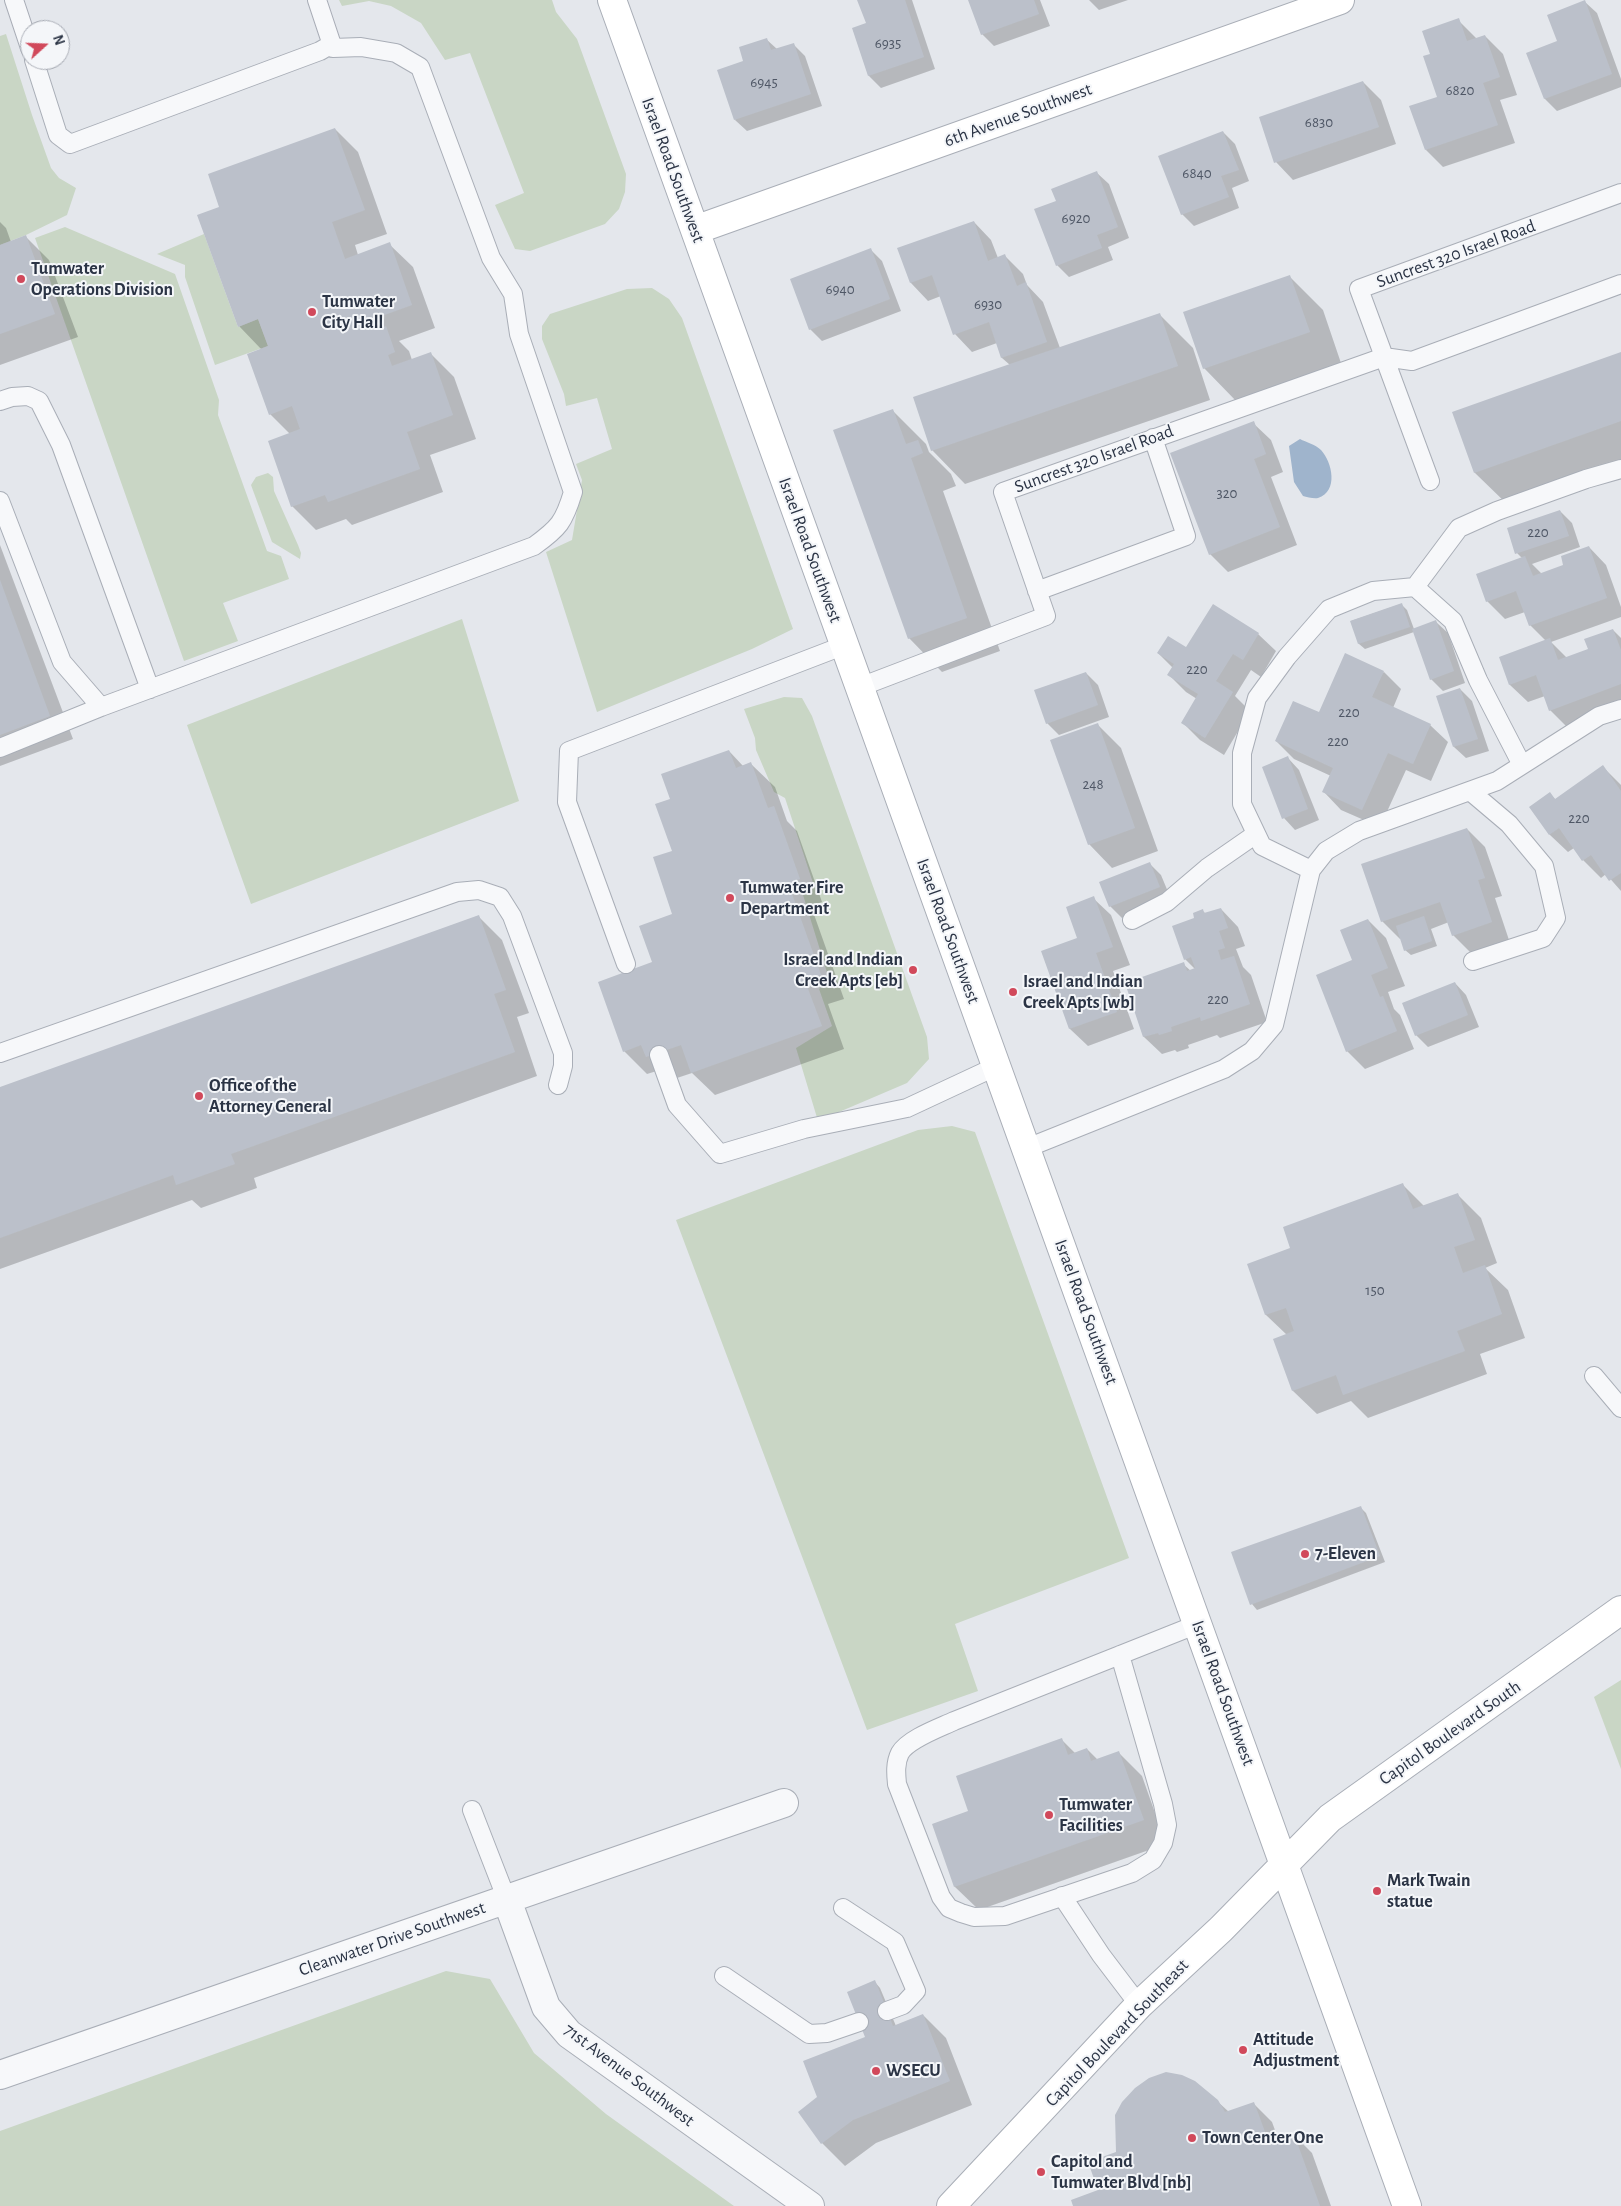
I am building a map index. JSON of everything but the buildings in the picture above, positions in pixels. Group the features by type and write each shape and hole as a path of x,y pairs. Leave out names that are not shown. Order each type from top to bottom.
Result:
{"street":[{"name":"Israel Road Southwest","path":"612,0 1285,1863 1407,2206"},
{"name":"6th Avenue Southwest","path":"695,230 1340,0"},
{"name":"Capitol Boulevard South","path":"1285,1863 1330,1818 1621,1610"},
{"name":"Cleanwater Drive Southwest","path":"0,2076 784,1803"},
{"name":"Capitol Boulevard Southeast","path":"951,2206 1139,2005 1221,1929 1285,1863"},
{"name":"71st Avenue Southwest","path":"506,1900 546,2007 569,2034 810,2206"}],"lane":[{"path":"14,0 21,20"},
{"path":"0,748 150,689 534,546 550,535 566,516 573,492 519,334 514,294 491,258 420,67 396,53 361,47 334,48 317,0"},
{"path":"37,70 58,135 70,144 320,51 332,44"},
{"name":"Suncrest 320 Israel Road","path":"1384,357 1359,289 1621,193"},
{"name":"Suncrest 320 Israel Road","path":"860,687 1046,616 1003,492 1384,357 1412,361 1621,284"},
{"path":"1384,357 1430,481"},
{"path":"0,402 12,397 28,396 39,401 61,445 150,689"},
{"path":"1037,591 1186,536 1153,438"},
{"path":"1415,587 1459,528 1498,511 1568,485 1621,469"},
{"path":"0,501 62,662 101,708"},
{"path":"1311,870 1262,846 1242,804 1242,753 1257,698 1287,657 1329,609 1373,591 1415,587 1453,621 1478,680 1522,765"},
{"path":"626,964 567,802 569,752 845,645"},
{"path":"1026,1148 1224,1069 1252,1051 1274,1025 1311,870 1326,851 1359,832 1497,781 1599,716 1621,709"},
{"path":"1470,791 1508,824 1544,866 1556,918 1543,938 1473,961"},
{"path":"1132,920 1167,902 1207,868 1256,834"},
{"path":"0,1053 457,892 478,890 500,897 512,916 563,1053 563,1066 558,1085"},
{"path":"659,1055 677,1105 720,1154 804,1129 907,1108 996,1066"},
{"path":"1594,1376 1621,1408"},
{"path":"1120,1655 1167,1825 1163,1843 1153,1860 1132,1873 1005,1916 974,1917 949,1908 941,1897 897,1784 896,1766 901,1752 922,1736 954,1721 1120,1655 1198,1624"},
{"path":"472,1810 506,1900"},
{"path":"1062,1896 1101,1955 1139,2005"},
{"path":"843,1908 895,1942 916,1991 903,2005 887,2011"},
{"path":"724,1976 809,2034 827,2033 859,2022"}],"green space":[{"path":"339,0 552,0 556,12 577,39 626,174 625,192 619,209 605,224 530,251 515,249 495,205 524,193 470,53 445,60 421,23 391,6 369,1 342,6"},
{"path":"6,34 51,168 59,178 76,188 67,215 0,245 0,36"},
{"path":"65,227 175,274 219,400 218,415 267,551 281,556 289,579 223,603 238,641 184,661 35,238"},
{"path":"204,234 238,327 258,319 268,346 215,365 185,277 185,265 157,254"},
{"path":"652,288 669,299 682,318 793,629 752,649 597,712 546,552 572,540 582,480 576,464 612,449 597,398 566,406 564,394 542,339 542,326 550,314 627,289"},
{"path":"268,473 273,477 274,491 298,545 301,553 300,559 272,542 251,485 256,477"},
{"path":"462,619 519,801 251,904 187,725"},
{"path":"784,697 802,698 812,716 927,1037 929,1059 907,1083 818,1121 796,1048 832,1026 819,989 829,979 803,895 814,886 785,798 774,792 756,750 755,738 744,709"},
{"path":"952,1126 975,1132 1129,1558 955,1624 978,1691 867,1730 676,1220 918,1130"},
{"path":"1621,1680 1621,1769 1594,1697"},
{"path":"446,1971 490,1979 534,2053 606,2114 734,2206 0,2206 0,2131"}],"water":[{"path":"1300,439 1321,450 1328,462 1332,476 1331,483 1325,494 1318,498 1303,496 1294,482 1289,446"}],"place":[{"name":"Tumwater Operations Division","path":"21,279"},
{"name":"Tumwater City Hall","path":"312,312"},
{"name":"Tumwater Fire Department","path":"730,898"},
{"name":"Israel and Indian Creek Apts [eb]","path":"913,970"},
{"name":"Israel and Indian Creek Apts [wb]","path":"1013,992"},
{"name":"Office of the Attorney General","path":"199,1096"},
{"name":"7-Eleven","path":"1305,1554"},
{"name":"Tumwater Facilities","path":"1049,1815"},
{"name":"Mark Twain statue","path":"1377,1891"},
{"name":"Attitude Adjustment","path":"1243,2050"},
{"name":"WSECU","path":"876,2071"},
{"name":"Town Center One","path":"1192,2138"},
{"name":"Capitol and Tumwater Blvd [nb]","path":"1041,2172"}]}
